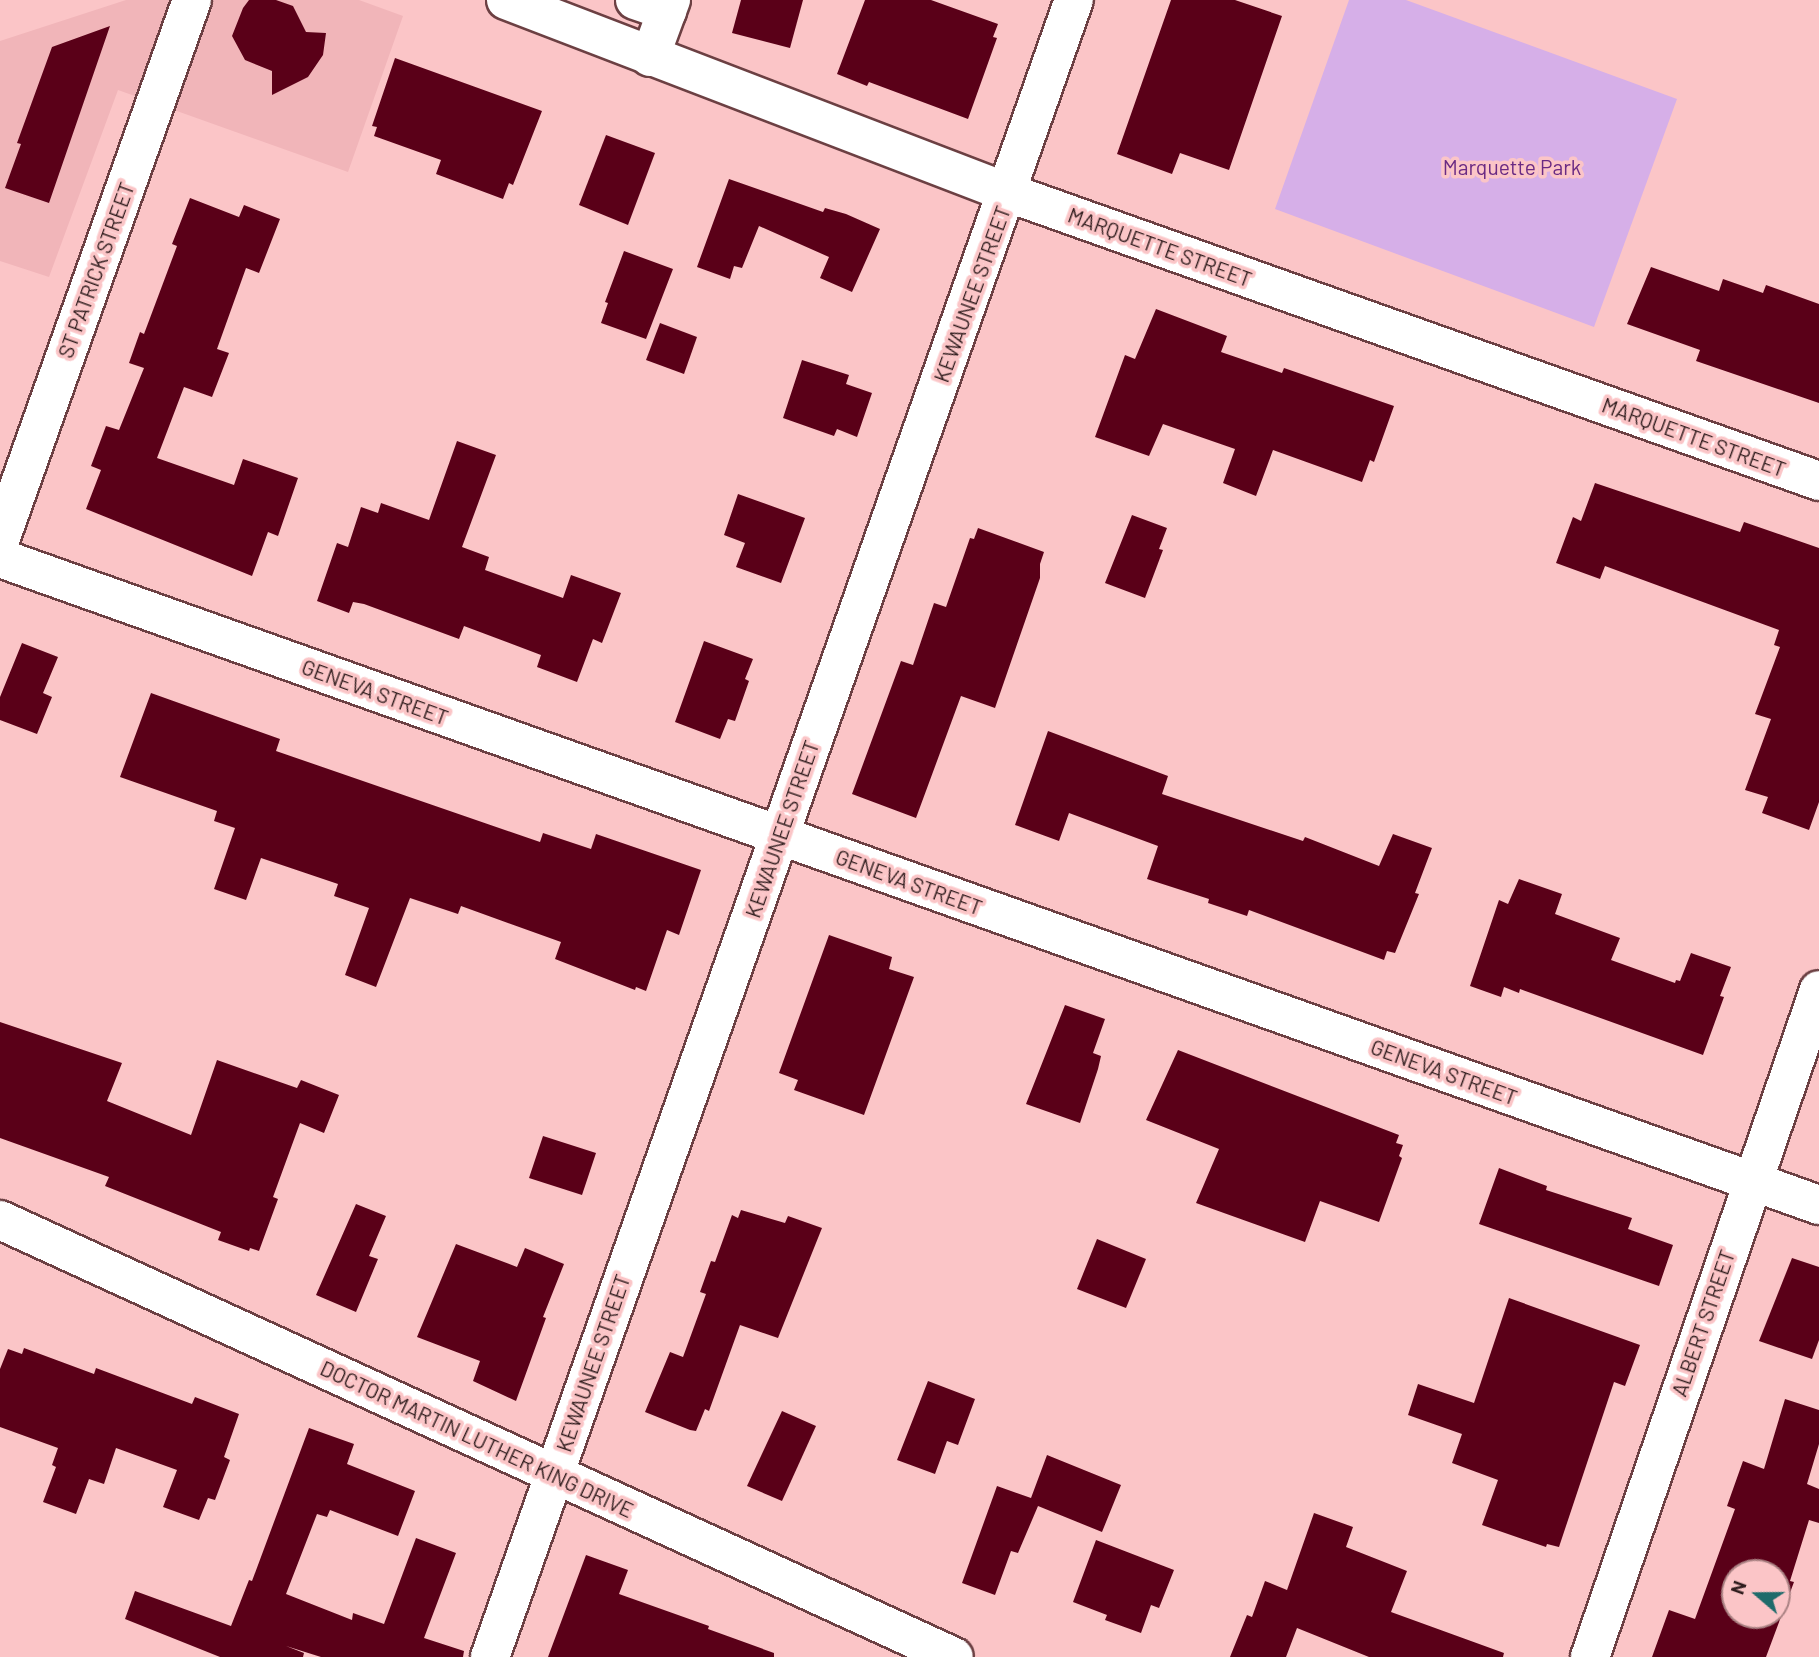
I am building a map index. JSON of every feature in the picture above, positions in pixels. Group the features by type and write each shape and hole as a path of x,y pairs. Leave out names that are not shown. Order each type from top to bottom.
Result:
{"street":[{"name":"ST PATRICK STREET","path":"0,540 192,0"},
{"name":"MARQUETTE STREET","path":"506,0 561,10 650,57 1009,193 1819,481"},
{"name":"KEWAUNEE STREET","path":"490,1657 1009,193 1074,0"},
{"path":"650,57 658,4"},
{"name":"GENEVA STREET","path":"0,558 1819,1205"},
{"name":"ALBERT STREET","path":"1590,1657 1751,1181 1819,990"},
{"name":"DOCTOR MARTIN LUTHER KING DRIVE","path":"0,1220 954,1657"}],"shaded area":[{"path":"126,0 359,0 403,16 348,172 118,90 49,277 0,261 0,41"}],"green space":[{"name":"Marquette Park","path":"1349,0 1406,0 1677,99 1594,327 1275,209"}],"building":[{"path":"249,0 276,0 293,6 306,32 326,33 323,55 308,77 272,95 272,71 245,60 232,36"},
{"path":"741,0 803,0 790,48 732,33"},
{"path":"865,0 931,0 998,24 993,37 997,38 968,119 869,82 867,86 837,74"},
{"path":"1171,0 1235,0 1282,16 1229,170 1180,153 1172,174 1117,154"},
{"path":"110,26 49,203 5,188 21,144 17,143 52,47"},
{"path":"395,58 542,111 513,185 509,183 503,199 436,174 441,160 374,136 377,127 372,126"},
{"path":"606,135 655,153 628,225 579,205"},
{"path":"729,179 823,212 825,208 846,214 880,229 852,292 820,278 829,257 759,226 742,268 734,266 730,279 697,267"},
{"path":"190,198 239,217 244,205 280,219 259,273 246,268 217,349 229,353 212,397 184,387 157,458 234,485 243,459 298,478 278,536 268,532 252,576 86,509 101,470 91,466 106,426 119,430 144,368 129,363 140,332 144,334 177,246 172,244"},
{"path":"624,251 673,269 646,339 601,323 608,303 605,302"},
{"path":"1651,267 1719,291 1723,279 1763,293 1766,285 1819,304 1819,403 1696,361 1700,350 1627,324"},
{"path":"1156,309 1227,336 1221,352 1282,373 1284,368 1394,406 1374,462 1370,460 1362,482 1273,450 1256,496 1223,483 1235,449 1163,424 1149,456 1095,437 1125,355 1135,359"},
{"path":"660,323 697,337 684,374 646,360"},
{"path":"802,360 849,375 846,384 872,393 857,437 837,429 834,436 783,418"},
{"path":"457,441 496,455 462,547 489,557 485,570 563,598 571,575 621,593 602,643 593,639 577,682 537,667 541,655 464,626 459,639 364,604 353,602 349,613 317,601 337,543 348,547 361,507 378,513 381,503 429,520"},
{"path":"1595,483 1740,532 1744,522 1819,548 1819,802 1809,830 1762,813 1768,797 1745,790 1771,719 1755,714 1780,647 1774,645 1779,630 1605,566 1600,579 1556,563 1573,517 1581,521"},
{"path":"738,494 805,518 781,583 736,567 745,543 724,535"},
{"path":"1132,515 1167,528 1159,549 1163,550 1145,598 1105,583"},
{"path":"978,528 1044,552 1040,564 1040,578 995,708 961,696 916,818 852,794 901,661 913,665 934,603 946,607 970,538 974,539"},
{"path":"704,641 753,659 745,679 749,681 735,721 728,719 720,739 675,722"},
{"path":"22,643 58,657 43,693 52,697 37,734 0,720 0,697"},
{"path":"151,693 280,739 276,751 540,842 543,833 591,849 596,834 701,870 679,935 667,930 646,991 636,987 635,990 555,959 561,942 461,906 458,914 410,898 376,987 345,975 369,908 334,896 338,884 261,858 246,900 214,889 235,828 214,821 217,811 120,777"},
{"path":"1048,731 1168,776 1162,794 1303,841 1305,837 1379,866 1393,834 1432,848 1415,893 1419,894 1395,953 1387,951 1384,960 1249,910 1247,916 1208,903 1209,899 1147,879 1158,846 1069,813 1059,841 1015,825"},
{"path":"1519,879 1562,894 1555,914 1620,938 1611,960 1675,983 1676,980 1680,981 1691,953 1731,967 1720,996 1724,997 1703,1055 1520,989 1519,993 1504,987 1501,997 1470,986 1499,900 1508,904"},
{"path":"829,935 892,957 889,969 914,977 864,1115 794,1090 798,1080 779,1073"},
{"path":"1065,1005 1105,1019 1093,1053 1101,1056 1098,1069 1080,1123 1026,1104"},
{"path":"0,1022 122,1063 107,1101 191,1135 217,1060 297,1088 301,1080 339,1095 324,1133 300,1123 273,1197 278,1199 259,1251 250,1248 249,1251 218,1240 221,1232 105,1186 109,1177 0,1138"},
{"path":"1178,1050 1399,1135 1396,1143 1403,1145 1399,1156 1402,1158 1379,1222 1320,1201 1305,1242 1196,1203 1219,1149 1146,1120"},
{"path":"543,1136 596,1153 582,1195 529,1178"},
{"path":"1499,1168 1547,1186 1546,1190 1632,1218 1628,1229 1673,1245 1659,1286 1479,1224"},
{"path":"356,1204 386,1216 369,1256 378,1259 356,1312 316,1295"},
{"path":"741,1210 785,1223 788,1216 822,1228 778,1338 740,1325 709,1411 705,1409 696,1431 690,1430 645,1412 670,1352 683,1357 706,1294 700,1292 711,1261 715,1262 732,1215 738,1218"},
{"path":"1097,1239 1146,1259 1126,1308 1077,1289"},
{"path":"456,1244 517,1267 525,1248 564,1264 543,1317 546,1318 516,1401 473,1381 480,1361 417,1337"},
{"path":"1792,1258 1819,1267 1819,1340 1812,1359 1759,1341"},
{"path":"1509,1298 1640,1345 1625,1386 1614,1382 1559,1547 1547,1544 1546,1547 1482,1525 1498,1480 1452,1463 1462,1434 1408,1415 1418,1384 1474,1403"},
{"path":"24,1348 94,1374 96,1368 192,1404 195,1397 239,1414 224,1457 230,1460 215,1500 208,1498 199,1520 163,1507 177,1470 116,1448 104,1484 89,1479 76,1514 43,1502 56,1467 52,1465 58,1448 0,1427 0,1369 8,1349 22,1354"},
{"path":"928,1381 975,1399 958,1445 947,1441 935,1474 897,1460"},
{"path":"1785,1399 1819,1410 1819,1444 1807,1484 1819,1489 1819,1523 1809,1520 1791,1578 1791,1559 1721,1559 1721,1629 1776,1629 1766,1657 1652,1657 1669,1610 1695,1619 1735,1509 1727,1506 1743,1461 1764,1469"},
{"path":"782,1411 816,1426 782,1501 747,1486"},
{"path":"309,1428 354,1444 347,1464 415,1491 398,1536 330,1510 327,1517 317,1514 286,1594 352,1620 353,1613 384,1624 416,1538 456,1553 424,1638 464,1651 463,1657 321,1657 286,1646 304,1653 303,1657 220,1657 125,1619 135,1591 231,1626 249,1580 252,1581"},
{"path":"1047,1455 1121,1485 1102,1532 1038,1506 1018,1553 1011,1551 995,1595 962,1583 997,1486 1031,1498"},
{"path":"1314,1513 1353,1527 1346,1547 1407,1571 1391,1612 1504,1653 1503,1657 1369,1657 1297,1628 1286,1657 1230,1657 1247,1615 1252,1617 1265,1581 1287,1590"},
{"path":"1096,1540 1174,1570 1159,1608 1151,1605 1141,1633 1105,1620 1107,1615 1073,1602"},
{"path":"586,1555 628,1570 619,1594 709,1626 708,1629 774,1653 774,1657 548,1657"}]}
